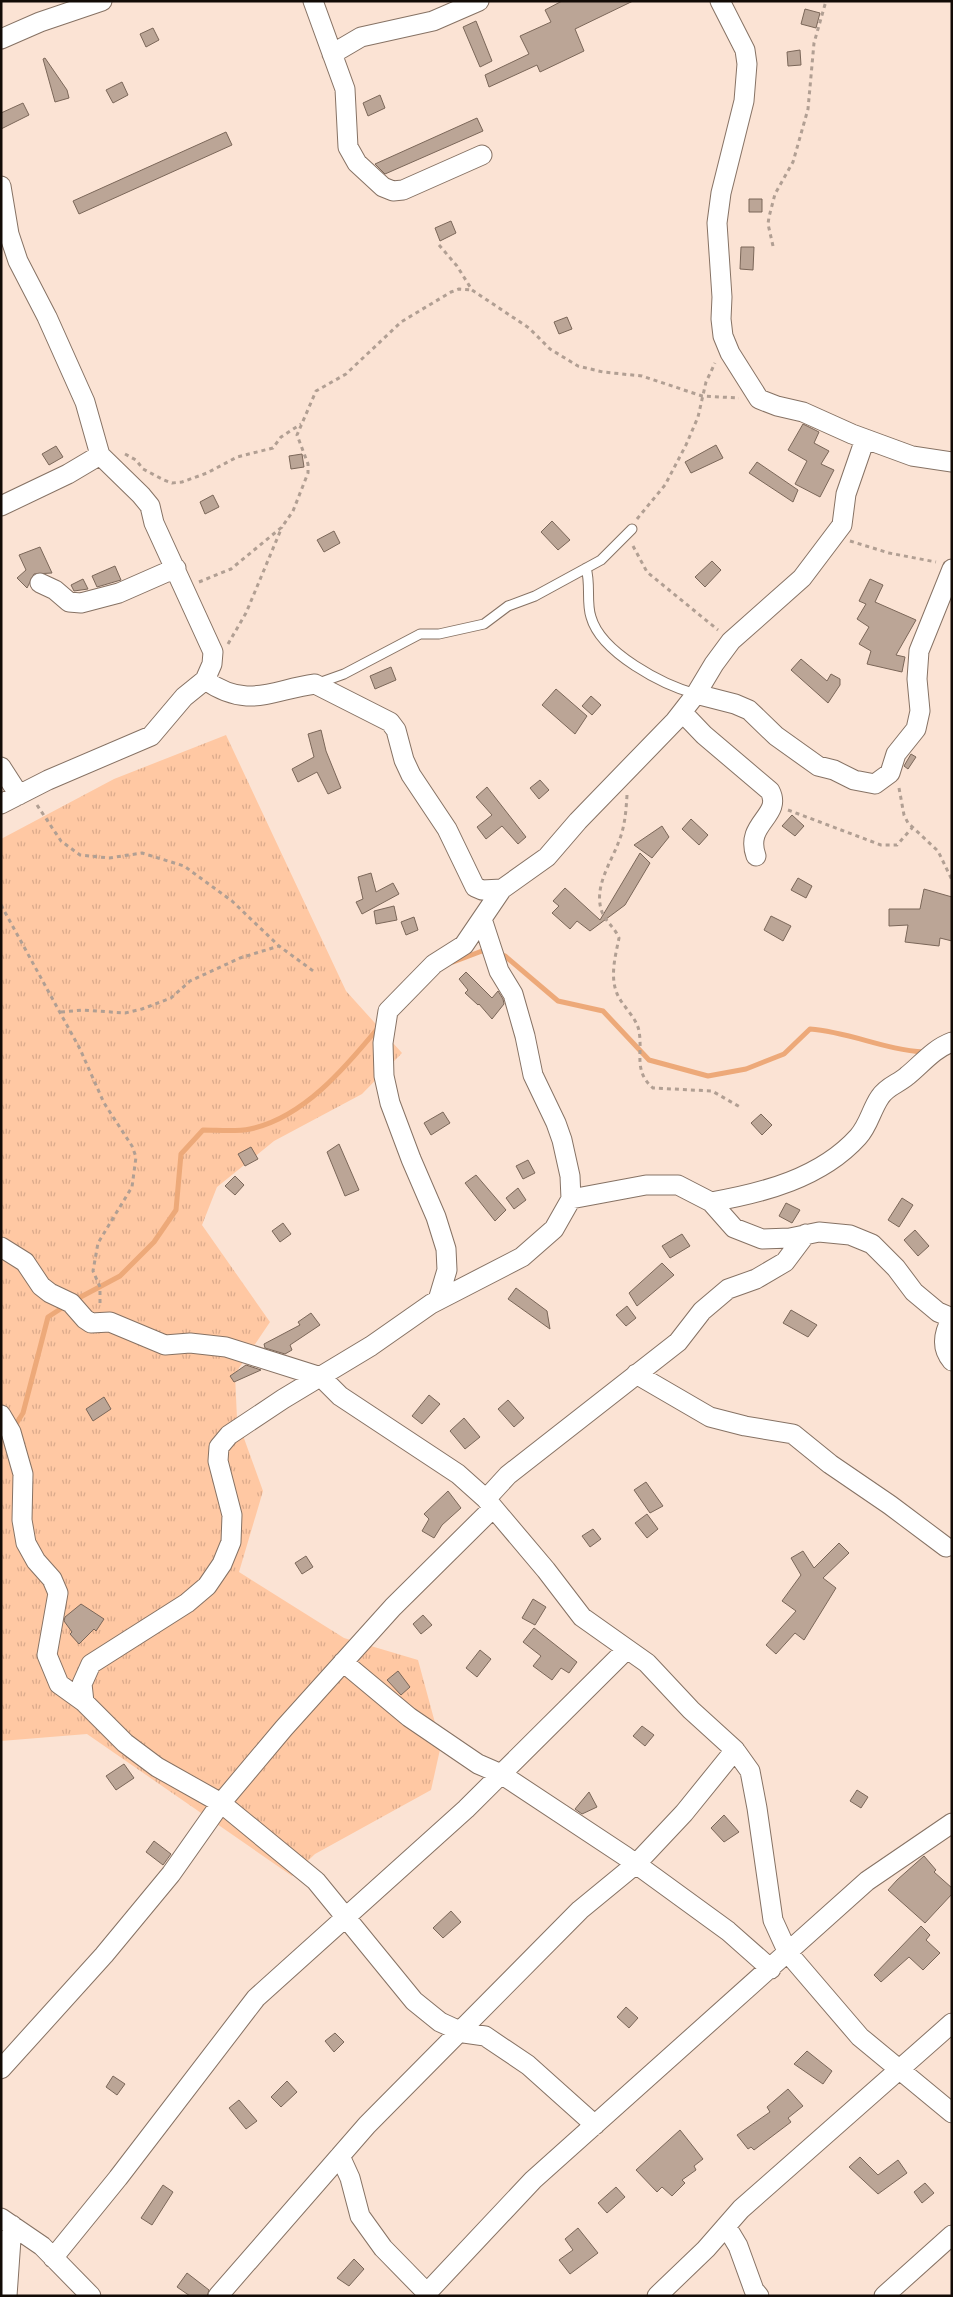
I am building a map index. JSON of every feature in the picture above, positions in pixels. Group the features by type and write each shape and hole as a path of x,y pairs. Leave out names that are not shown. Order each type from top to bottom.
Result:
{"street":[{"path":"4,39 77,6 102,1"},
{"path":"313,1 345,89 348,147 357,163 383,187 392,190 403,190 482,155"},
{"path":"332,54 361,37 433,21 479,1"},
{"path":"720,1 745,50 747,64 744,101 720,193 717,224 722,297 721,319 726,343 750,386 760,399 777,406 803,412 865,439 912,456 952,462"},
{"path":"1,186 9,234 18,261 47,317 85,402 99,453 150,506 154,523 213,652 209,672 184,697 151,736 1,804"},
{"path":"438,1300 447,1270 446,1249 436,1217 390,1103 384,1076 383,1043 386,1018 394,1003 434,964 464,945 502,889 547,857 578,821 629,770 682,712 731,640 802,578 842,525 846,494 865,439"},
{"path":"1,506 68,474 99,453"},
{"path":"696,694 736,704 748,710 776,736 809,762 869,784 875,784 885,779 894,764 896,754 916,729 920,711 917,679 919,651 947,566"},
{"path":"40,583 55,590 69,602 80,603 119,593 176,568"},
{"path":"209,672 218,690 234,696 277,693 315,684 390,722 396,730 404,760 411,775 447,829 467,875 475,887 482,890 502,889"},
{"path":"682,712 704,735 762,781 775,800 773,808 763,818 755,832 752,844 756,856"},
{"path":"1,767 22,793"},
{"path":"84,1702 82,1684 91,1664 186,1603 207,1586 222,1564 231,1542 232,1515 218,1461 219,1447 229,1435 371,1346 438,1300 522,1257 554,1229 571,1199 570,1176 562,1140 533,1075 525,1036 513,994 499,971 482,919"},
{"path":"710,1202 745,1196 800,1178 832,1159 858,1137 872,1117 880,1097 890,1086 906,1078 938,1047 952,1042"},
{"path":"571,1199 646,1185 678,1185 710,1202 734,1228 762,1239 819,1232 850,1235 872,1244 896,1268 914,1292 938,1312 952,1318 943,1335 947,1356 952,1361"},
{"path":"1,2069 104,1956 158,1889 221,1803 393,1606 489,1503 508,1475 678,1342 702,1311 728,1290 756,1279 785,1262 806,1234"},
{"path":"1,1247 25,1262 41,1286 50,1293 71,1303 91,1323 110,1322 118,1324 131,1332 165,1345 190,1343 226,1347 321,1377 340,1396 458,1474 489,1503 546,1570 582,1617 646,1662 691,1710 735,1750 750,1771 760,1825 773,1920 788,1953 860,2037 952,2113"},
{"path":"636,1374 710,1417 744,1426 793,1434 830,1464 890,1505 946,1547"},
{"path":"1,1415 11,1432 23,1474 22,1520 26,1543 36,1561 52,1580 58,1593 47,1655 59,1684 84,1702 125,1743 157,1767 221,1803 302,1869 346,1917 375,1957 414,2001 440,2022 460,2031 485,2036 528,2065 595,2125"},
{"path":"53,2258 118,2178 256,1998 466,1809 627,1649"},
{"path":"343,1662 409,1717 478,1764 501,1774 636,1864 728,1931 771,1969"},
{"path":"218,2296 367,2125 580,1910 636,1864 684,1814 735,1750"},
{"path":"340,2156 350,2178 360,2216 383,2248 425,2294 533,2180 771,1969 867,1881 952,1823"},
{"path":"657,2296 779,2175 952,2023"},
{"path":"7,2222 42,2246 90,2296"},
{"path":"7,2222 7,2296"},
{"path":"726,2226 738,2246 754,2290 759,2296"},
{"path":"884,2296 952,2235"}],"lane":[{"path":"315,684 344,674 420,634 439,634 484,624 508,606 535,596 601,560 632,528"},
{"path":"586,568 590,616 602,636 617,651 650,675 673,688 696,694"}],"path":[{"path":"773,246 768,224 769,217 775,194 793,162 808,109 814,43 826,1"},
{"path":"439,245 457,266 472,290 529,328 550,349 578,366 597,371 642,376 702,396 760,399"},
{"path":"209,672 231,640 246,613 282,527 292,511 308,472 308,464 297,439 313,393 346,374 401,322 451,292 459,289 472,290"},
{"path":"726,343 706,382 698,417 675,466 655,499 644,510 632,528 632,545 647,572 731,640"},
{"path":"99,453 130,456 143,469 164,480 172,483 182,482 207,473 237,457 273,448 281,438 301,424"},
{"path":"184,586 213,578 231,569 282,527"},
{"path":"835,536 889,553 947,566"},
{"path":"894,764 904,815 912,828 938,851 952,880"},
{"path":"629,770 625,819 619,842 602,882 601,898 602,911 619,938 614,956 616,987 619,998 639,1028 639,1065 647,1082 653,1088 712,1091 740,1107"},
{"path":"22,793 61,841 70,849 94,858 142,853 184,866 232,901 279,946 316,973"},
{"path":"773,808 795,812 859,839 881,845 897,845 912,828"},
{"path":"1,905 61,1012 104,1103 132,1146 136,1157 132,1188 98,1243 94,1260 93,1271 100,1287 100,1323"},
{"path":"61,1012 83,1010 125,1013 142,1009 171,998 190,981 240,958 279,946"}],"green space":[{"path":"226,735 346,991 402,1053 362,1094 274,1141 217,1187 202,1225 270,1322 235,1374 237,1419 263,1491 239,1572 344,1638 418,1660 441,1745 431,1790 315,1854 292,1876 87,1734 1,1741 1,839 114,779"}],"building":[{"path":"562,1 633,1 575,29 584,51 540,72 537,65 489,87 485,75 529,54 520,36 551,22 545,10"},
{"path":"805,9 820,13 816,28 801,24"},
{"path":"476,21 492,61 480,67 463,27"},
{"path":"153,28 159,40 146,47 140,34"},
{"path":"800,50 801,65 788,66 787,52"},
{"path":"45,58 67,90 69,98 55,102 43,59"},
{"path":"122,82 128,95 113,103 106,90"},
{"path":"380,95 385,108 368,116 363,103"},
{"path":"23,103 29,115 1,129 1,113"},
{"path":"477,118 483,131 385,174 375,164"},
{"path":"226,132 232,145 79,214 73,201"},
{"path":"749,199 762,199 762,212 749,212"},
{"path":"451,221 456,233 440,241 435,228"},
{"path":"741,247 754,247 753,270 740,269"},
{"path":"567,317 572,329 559,334 554,322"},
{"path":"803,424 819,432 814,443 829,451 821,464 834,470 820,497 795,484 807,461 788,450"},
{"path":"716,445 723,458 691,473 685,462"},
{"path":"56,446 63,457 49,465 42,454"},
{"path":"302,454 304,467 291,469 289,456"},
{"path":"757,462 798,490 793,502 749,473"},
{"path":"213,495 219,507 205,514 200,502"},
{"path":"552,521 570,540 558,550 541,532"},
{"path":"334,531 340,543 324,552 317,540"},
{"path":"40,547 52,573 34,574 27,588 17,578 26,570 19,555"},
{"path":"712,561 721,570 705,587 695,577"},
{"path":"115,566 121,580 97,587 92,576"},
{"path":"83,579 88,589 74,591 71,585"},
{"path":"870,579 883,585 875,602 916,620 896,655 905,657 902,672 867,664 871,651 859,644 869,627 857,619 866,604 859,601"},
{"path":"801,659 827,681 831,674 840,679 840,685 828,703 791,670"},
{"path":"391,667 396,680 375,689 370,676"},
{"path":"556,689 587,716 575,734 542,705"},
{"path":"591,696 601,705 592,715 582,706"},
{"path":"321,730 326,751 341,788 328,794 317,772 298,782 292,769 314,757 308,734"},
{"path":"911,754 916,757 908,769 904,766"},
{"path":"540,780 549,790 539,799 530,788"},
{"path":"487,787 526,837 518,844 502,826 486,839 477,827 492,815 476,797"},
{"path":"792,815 804,826 795,836 782,826"},
{"path":"691,819 708,835 699,845 682,829"},
{"path":"662,826 669,837 652,858 634,845"},
{"path":"640,853 650,863 625,905 590,931 577,921 570,929 552,913 559,906 553,901 565,888 600,920"},
{"path":"371,873 376,892 393,883 399,894 362,914 356,902 363,899 358,877"},
{"path":"798,878 812,886 806,898 791,890"},
{"path":"924,889 952,897 952,941 940,938 939,946 905,942 908,925 889,926 889,909 920,909"},
{"path":"394,906 397,920 376,924 374,911"},
{"path":"771,916 791,926 783,941 764,930"},
{"path":"414,917 418,930 406,935 401,922"},
{"path":"466,972 492,998 498,991 503,999 504,1004 492,1019 479,1004 465,993 468,990 459,979"},
{"path":"443,1112 450,1123 431,1135 424,1123"},
{"path":"761,1114 772,1125 762,1135 751,1123"},
{"path":"339,1144 359,1190 345,1196 327,1152"},
{"path":"251,1147 258,1159 245,1166 238,1154"},
{"path":"528,1160 535,1173 523,1179 516,1166"},
{"path":"476,1175 506,1210 495,1221 465,1183"},
{"path":"235,1176 244,1185 235,1195 225,1186"},
{"path":"518,1188 526,1200 514,1209 506,1198"},
{"path":"902,1198 913,1205 899,1227 888,1220"},
{"path":"786,1203 800,1210 792,1223 779,1216"},
{"path":"283,1223 291,1234 280,1242 272,1231"},
{"path":"915,1230 929,1246 918,1256 904,1240"},
{"path":"682,1234 690,1246 670,1258 662,1246"},
{"path":"662,1263 674,1275 637,1306 629,1293"},
{"path":"516,1288 547,1311 550,1329 508,1299"},
{"path":"627,1306 636,1318 626,1326 616,1315"},
{"path":"791,1310 817,1325 808,1337 783,1323"},
{"path":"311,1313 320,1325 290,1345 292,1350 285,1354 265,1348 264,1344 300,1325 298,1322"},
{"path":"246,1365 261,1370 234,1382 230,1376"},
{"path":"429,1395 440,1404 422,1424 412,1416"},
{"path":"104,1397 111,1409 93,1421 86,1409"},
{"path":"508,1400 524,1418 514,1427 498,1409"},
{"path":"464,1418 480,1437 465,1449 450,1431"},
{"path":"646,1482 663,1506 650,1513 634,1490"},
{"path":"448,1491 461,1508 442,1525 434,1538 422,1531 429,1519 424,1514"},
{"path":"647,1514 658,1529 647,1538 635,1523"},
{"path":"593,1529 601,1539 590,1547 582,1536"},
{"path":"839,1543 849,1553 823,1578 836,1588 804,1640 795,1633 776,1654 766,1645 796,1611 782,1601 801,1575 791,1558 803,1551 814,1568"},
{"path":"306,1556 313,1567 302,1574 295,1563"},
{"path":"533,1599 546,1607 535,1625 522,1618"},
{"path":"81,1604 104,1619 96,1631 94,1629 79,1644 70,1634 72,1632 64,1621 65,1617"},
{"path":"423,1615 432,1625 421,1634 413,1624"},
{"path":"534,1628 577,1662 569,1673 561,1668 552,1680 533,1666 541,1656 523,1642"},
{"path":"480,1650 491,1659 477,1677 466,1668"},
{"path":"398,1671 410,1687 401,1695 387,1680"},
{"path":"642,1726 654,1735 645,1746 633,1736"},
{"path":"124,1764 134,1778 116,1790 106,1776"},
{"path":"857,1790 868,1797 861,1808 850,1801"},
{"path":"589,1792 597,1807 582,1814 575,1809"},
{"path":"724,1815 739,1832 724,1842 711,1828"},
{"path":"154,1841 171,1854 163,1865 146,1852"},
{"path":"924,1856 936,1870 934,1872 952,1888 952,1894 925,1923 888,1890"},
{"path":"451,1911 461,1922 443,1938 433,1928"},
{"path":"921,1926 930,1935 926,1940 940,1953 923,1970 909,1957 881,1982 874,1975"},
{"path":"626,2007 638,2018 629,2028 617,2017"},
{"path":"335,2033 344,2042 334,2052 325,2041"},
{"path":"807,2051 832,2071 823,2084 794,2064"},
{"path":"113,2076 125,2084 117,2095 106,2087"},
{"path":"287,2081 297,2092 281,2107 271,2097"},
{"path":"788,2089 803,2106 788,2118 791,2122 754,2150 751,2147 748,2149 737,2135 770,2112 767,2107"},
{"path":"239,2100 257,2121 246,2129 229,2108"},
{"path":"680,2130 703,2159 694,2166 696,2170 682,2180 685,2183 672,2196 662,2187 657,2192 636,2170"},
{"path":"860,2157 878,2175 898,2160 907,2173 878,2194 849,2167"},
{"path":"925,2183 934,2193 922,2203 914,2192"},
{"path":"163,2185 173,2192 152,2225 141,2218"},
{"path":"616,2187 625,2197 607,2213 598,2203"},
{"path":"578,2228 598,2253 570,2274 559,2260 573,2250 565,2239"},
{"path":"354,2259 364,2269 349,2286 337,2278"},
{"path":"187,2273 209,2290 207,2296 190,2296 177,2287"}],"waterway":[{"path":"453,962 482,951 487,952"},
{"path":"498,954 505,956 558,1001 603,1011 649,1060 708,1076 746,1069 784,1054 810,1029 895,1048 924,1052"},
{"path":"75,1300 120,1276 154,1242 176,1210 181,1154 203,1130 245,1130 269,1123 288,1114 305,1103 337,1075 378,1028"},
{"path":"14,1427 23,1413 48,1317 65,1306"}]}
